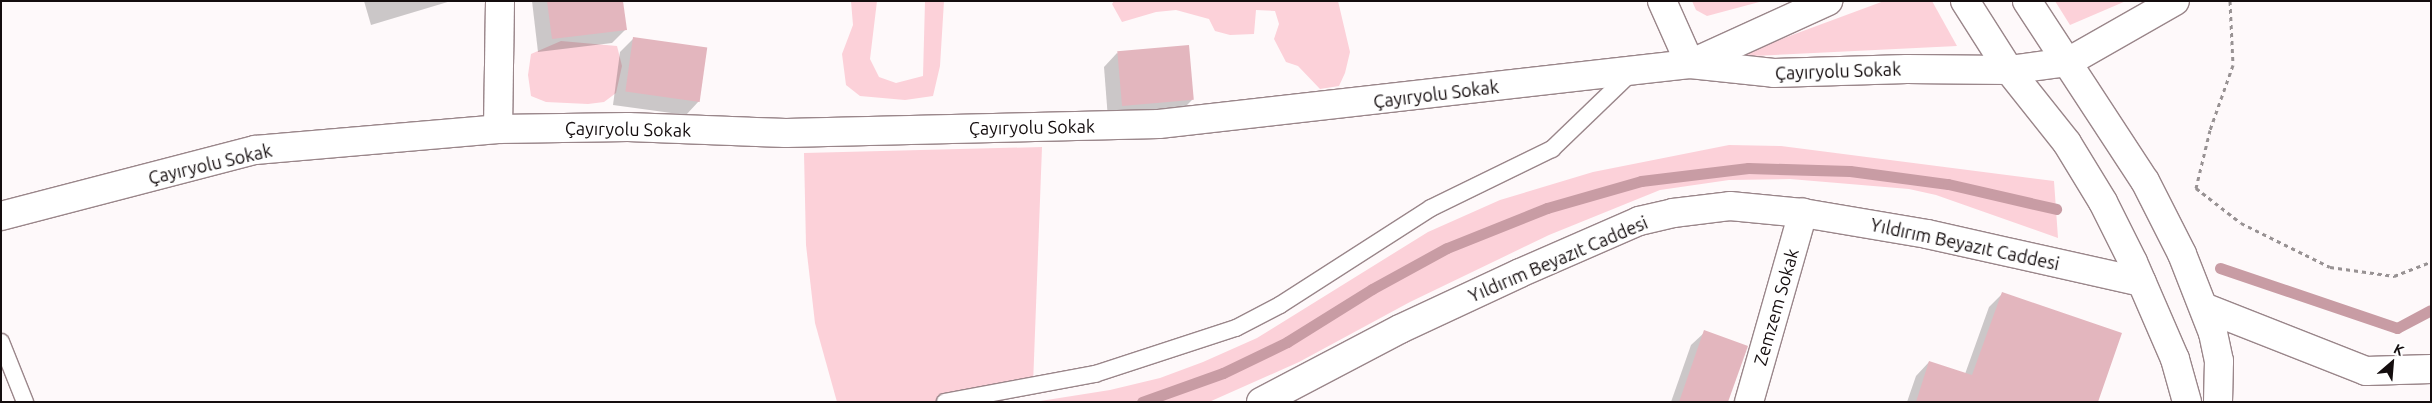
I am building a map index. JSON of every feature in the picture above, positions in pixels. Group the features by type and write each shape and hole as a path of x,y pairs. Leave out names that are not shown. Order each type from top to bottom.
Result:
{"street":[{"path":"498,129 500,1"},
{"path":"1662,1 1690,64 1828,1"},
{"path":"1965,1 2009,70 2067,143 2138,272 2176,359 2187,402"},
{"path":"2027,1 2145,181 2206,308 2219,361 2218,402"},
{"path":"2068,62 2175,1"},
{"name":"Çayıryolu Sokak","path":"1,216 255,150 498,129 628,127 786,133 1159,124 1690,64 1774,73 1907,69 2009,70 2068,62"},
{"name":"Yıldırım Beyazıt Caddesi","path":"1260,402 1409,325 1639,221 1673,213 1730,206 1803,213 2138,272"},
{"name":"Zemzem Sokak","path":"1749,402 1803,213"},
{"path":"2206,308 2366,371 2431,369"}],"lane":[{"path":"944,402 1095,374 1236,328 1280,305 1431,208 1552,149 1633,71"},
{"path":"1,342 25,402"}],"path":[{"path":"2230,1 2233,65 2210,130 2196,188 2241,223 2330,267 2394,276 2431,262"}],"shaded area":[{"path":"851,1 877,1 870,59 879,77 896,83 923,76 925,1 944,1 940,66 933,96 905,100 860,96 846,85 842,54 853,25"},
{"path":"1114,1 1338,1 1350,52 1345,73 1339,86 1320,89 1298,66 1286,62 1274,39 1279,24 1275,11 1256,10 1254,34 1230,35 1215,31 1209,19 1176,10 1156,12 1122,22 1112,4"},
{"path":"1692,1 1763,1 1707,16 1696,10"},
{"path":"1884,1 1932,1 1957,46 1733,57"},
{"path":"2055,1 2126,1 2070,25"},
{"path":"561,41 617,46 622,66 616,93 604,102 588,104 546,102 531,96 528,75 531,54"},
{"path":"1729,145 1781,146 2054,181 2058,238 1936,195 1909,189 1790,179 1729,180 1660,190 1549,235 1410,302 1299,362 1209,402 1034,402 1110,390 1160,378 1203,362 1257,338 1428,232 1500,200 1593,172"},
{"path":"1042,147 1033,385 945,402 837,402 815,323 806,245 804,153"}],"building":[{"path":"547,1 623,1 627,30 552,39"},
{"path":"633,37 707,47 700,102 625,91"},
{"path":"1189,45 1194,100 1122,106 1117,51"},
{"path":"2002,292 2122,333 2098,402 1916,402 1929,361 1972,375"},
{"path":"1704,330 1748,346 1728,402 1679,402"}],"waterway":[{"path":"1142,402 1223,373 1287,342 1372,289 1447,248 1547,208 1641,181 1748,168 1850,171 1948,184 2056,209"},
{"path":"2220,268 2397,328 2431,310"}]}
